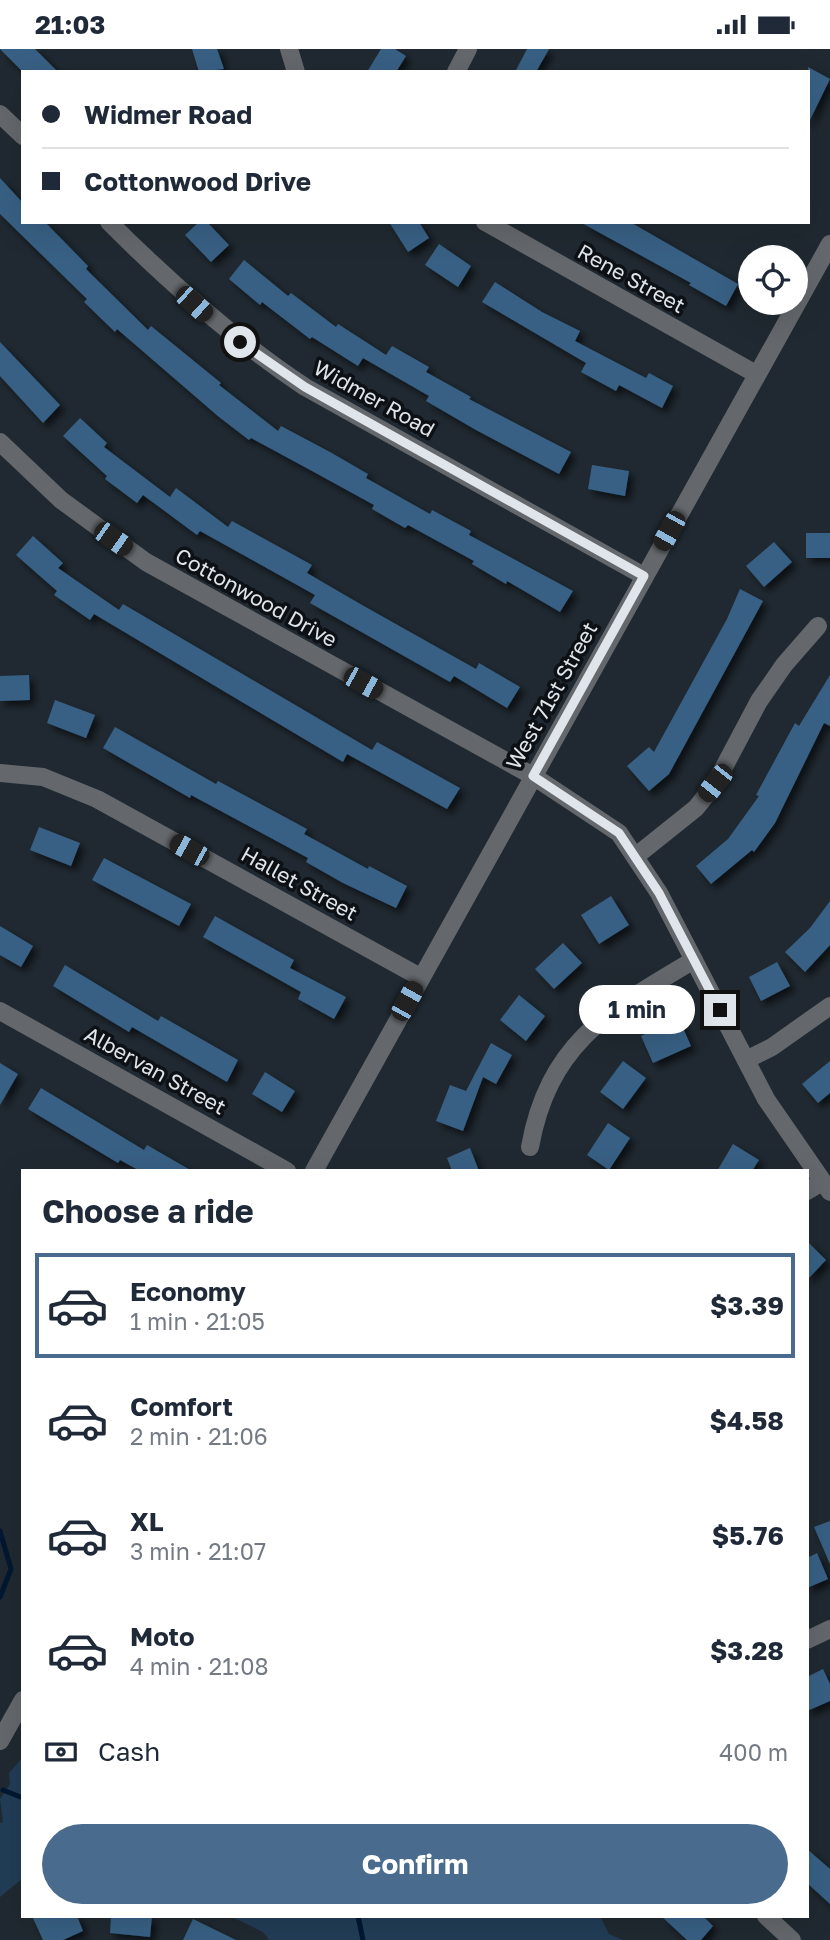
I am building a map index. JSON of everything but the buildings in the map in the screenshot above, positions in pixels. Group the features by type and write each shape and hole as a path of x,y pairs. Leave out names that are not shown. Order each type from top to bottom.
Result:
{"street":[{"path":"289,49 295,70"},
{"path":"457,70 468,49"},
{"path":"0,114 21,134"},
{"name":"Widmer Road","path":"111,224 210,318 285,374 644,576"},
{"name":"Rene Street","path":"489,224 756,374"},
{"name":"West 71st Street","path":"315,1169 829,247"},
{"name":"Cottonwood Drive","path":"0,442 61,500 146,562 533,776 619,833 636,856 766,1099 808,1169"},
{"path":"636,856 696,808 715,783 759,701 784,665 818,626"},
{"name":"Hallet Street","path":"0,773 43,777 97,799 420,977"},
{"path":"530,1147 535,1119 551,1083 570,1052 590,1028 613,1008 694,960"},
{"path":"746,1060 772,1047 830,1006"},
{"name":"Albervan Street","path":"0,1011 283,1169"},
{"name":"Cottonwood Drive","path":"809,1170 820,1188"},
{"path":"809,1639 830,1629"},
{"path":"0,1741 21,1704"},
{"path":"768,1918 792,1940"}],"shaded area":[{"path":"21,1759 21,1880 0,1897 0,1823 3,1822 0,1799 10,1784 9,1773"},
{"path":"234,1918 601,1918 609,1934 623,1940 269,1940 263,1932"}],"waterway":[{"path":"0,1531 11,1569 0,1597"},
{"path":"3,1790 21,1797"},
{"path":"358,1918 363,1940"}],"route":[{"path":"240,342 305,387 644,576 533,776 619,833 659,893 720,1010"}]}
